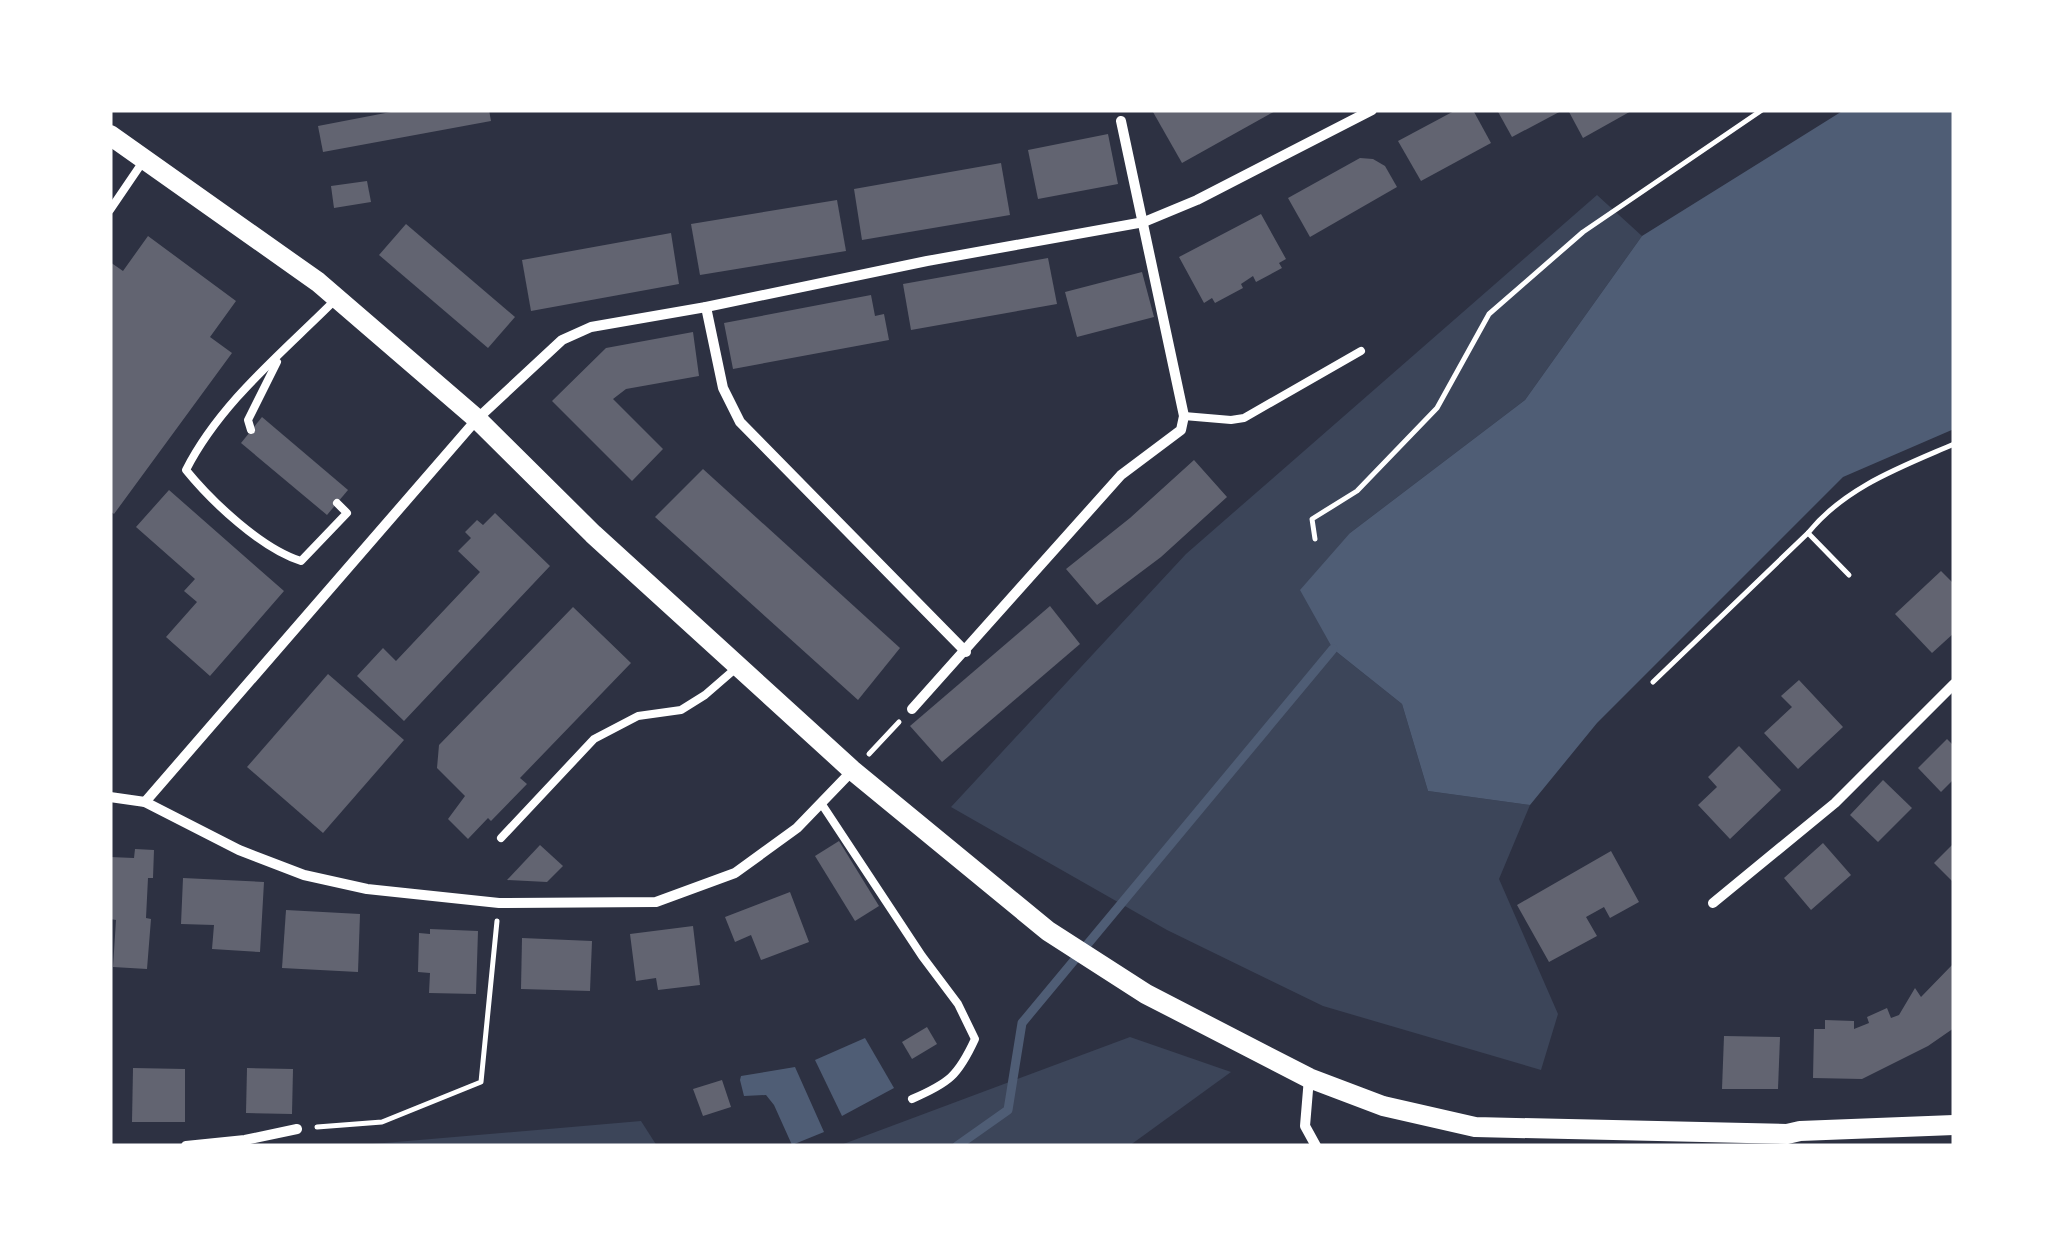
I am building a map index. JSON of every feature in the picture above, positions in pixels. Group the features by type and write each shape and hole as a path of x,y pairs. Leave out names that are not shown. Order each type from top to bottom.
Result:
{"main road":[{"path":"110,134 337,298 478,420 594,534 852,770 1048,931 1146,994 1309,1078 1383,1106 1475,1128 1788,1134 1954,1125"}],"street":[{"path":"145,802 478,420 562,340 591,327 1144,222 1197,200 1372,110"},
{"path":"912,710 1121,475 1180,430 1184,416 1121,121"},
{"path":"706,308 723,388 740,422 966,652"},
{"path":"1713,902 1835,803 1954,684"},
{"path":"110,797 145,802 240,850 304,875 368,890 499,903 656,902 734,873 797,828 852,770"},
{"path":"1309,1078 1305,1126 1316,1146"},
{"path":"186,1146 245,1140 297,1129"}],"lane":[{"path":"110,210 145,160"},
{"path":"337,298 229,405 186,470 203,491 281,555 301,560 346,513 337,503"},
{"path":"1184,416 1244,418 1361,351"},
{"path":"251,430 248,420 281,354"},
{"path":"500,838 594,739 638,716 681,710 738,666"},
{"path":"821,803 958,1004 974,1039 962,1068 938,1088 912,1099"}],"path":[{"path":"1315,539 1312,519 1357,491 1437,408 1489,314 1583,232 1762,110"},
{"path":"1653,682 1826,511 1874,480 1954,444"},
{"path":"1808,533 1849,575"},
{"path":"852,770 912,710"},
{"path":"297,1129 382,1122 481,1082 499,903"}],"shaded area":[{"path":"1844,110 1954,110 1954,429 1843,477 1597,723 1530,805 1428,791 1402,704 1333,649 1300,590 1350,533 1525,400 1642,236"},
{"path":"1597,195 1642,236 1525,400 1350,533 1333,649 1402,704 1428,791 1530,805 1499,879 1558,1014 1541,1070 1323,1006 1167,930 951,807 1186,554"},
{"path":"1130,1037 1231,1072 1129,1146 838,1146"},
{"path":"865,1038 894,1088 842,1116 815,1060"},
{"path":"795,1067 824,1132 792,1145 766,1095 744,1096 740,1080 741,1076"},
{"path":"641,1121 657,1146 349,1146"}],"building":[{"path":"401,110 489,110 491,121 323,152 318,126"},
{"path":"1277,110 1182,163 1153,112"},
{"path":"1456,110 1473,110 1491,143 1421,181 1398,141"},
{"path":"1497,110 1563,110 1512,137"},
{"path":"1568,110 1633,110 1583,138"},
{"path":"1108,134 1118,184 1038,199 1028,150"},
{"path":"1360,158 1373,159 1385,166 1397,187 1310,237 1288,198"},
{"path":"1001,163 1010,215 862,240 854,189"},
{"path":"367,181 371,202 334,208 331,186"},
{"path":"837,200 846,251 700,275 691,224"},
{"path":"1261,214 1286,259 1279,263 1282,268 1256,282 1253,276 1241,284 1243,288 1215,303 1212,298 1204,303 1179,257"},
{"path":"406,224 515,317 488,348 379,255"},
{"path":"671,233 679,284 531,311 522,260"},
{"path":"148,236 236,301 210,337 232,353 114,514 110,511 110,262 123,271"},
{"path":"1048,258 1057,304 911,330 903,284"},
{"path":"1142,272 1154,317 1077,337 1065,292"},
{"path":"871,295 875,316 884,314 889,340 733,369 724,323"},
{"path":"693,332 699,376 626,389 613,399 663,449 632,481 552,401 606,348"},
{"path":"262,417 348,490 327,515 241,443"},
{"path":"1194,460 1227,497 1161,557 1097,605 1066,569"},
{"path":"703,469 900,648 858,700 655,517"},
{"path":"169,490 284,591 210,676 166,637 197,602 184,591 195,579 136,527"},
{"path":"495,513 550,566 404,721 357,676 383,648 396,661 480,572 458,551 471,538 465,532 477,520 483,525"},
{"path":"1941,571 1954,584 1954,633 1932,653 1895,614"},
{"path":"1050,606 1080,644 942,762 910,726"},
{"path":"573,607 631,663 520,778 527,784 468,839 448,819 465,796 437,768 439,745"},
{"path":"328,674 404,740 323,833 247,767"},
{"path":"1799,680 1843,727 1798,769 1764,733 1792,707 1781,696"},
{"path":"1947,739 1954,746 1954,779 1941,792 1918,768"},
{"path":"1739,746 1781,790 1730,839 1698,805 1717,787 1708,777"},
{"path":"1883,780 1912,808 1878,842 1850,815"},
{"path":"839,841 879,906 855,921 815,856"},
{"path":"1823,843 1851,875 1811,910 1784,878"},
{"path":"1954,843 1954,883 1934,863"},
{"path":"540,845 563,866 547,882 507,880"},
{"path":"135,849 154,850 153,878 148,878 146,918 151,919 147,969 113,967 116,920 110,919 110,857 134,858"},
{"path":"1611,851 1639,902 1610,918 1604,907 1586,917 1597,936 1549,962 1517,905"},
{"path":"183,878 264,882 260,952 212,949 214,925 181,924"},
{"path":"790,892 809,942 761,960 751,935 735,942 725,917"},
{"path":"286,910 360,914 358,972 282,968"},
{"path":"693,926 700,985 658,990 656,978 636,981 630,934"},
{"path":"430,929 478,931 476,994 429,993 430,973 418,972 419,933 430,934"},
{"path":"522,938 592,941 590,991 521,989"},
{"path":"1954,963 1954,1028 1928,1046 1862,1079 1813,1078 1814,1029 1825,1029 1825,1020 1854,1021 1854,1029 1869,1023 1867,1017 1887,1008 1891,1018 1899,1015 1915,988 1921,997"},
{"path":"927,1027 937,1044 912,1059 902,1042"},
{"path":"1724,1036 1780,1037 1778,1089 1722,1089"},
{"path":"133,1068 185,1069 185,1122 132,1122"},
{"path":"247,1068 293,1069 292,1114 246,1113"},
{"path":"722,1080 731,1107 703,1116 693,1089"}],"waterway":[{"path":"957,1146 1008,1110 1022,1023 1333,649"}]}
